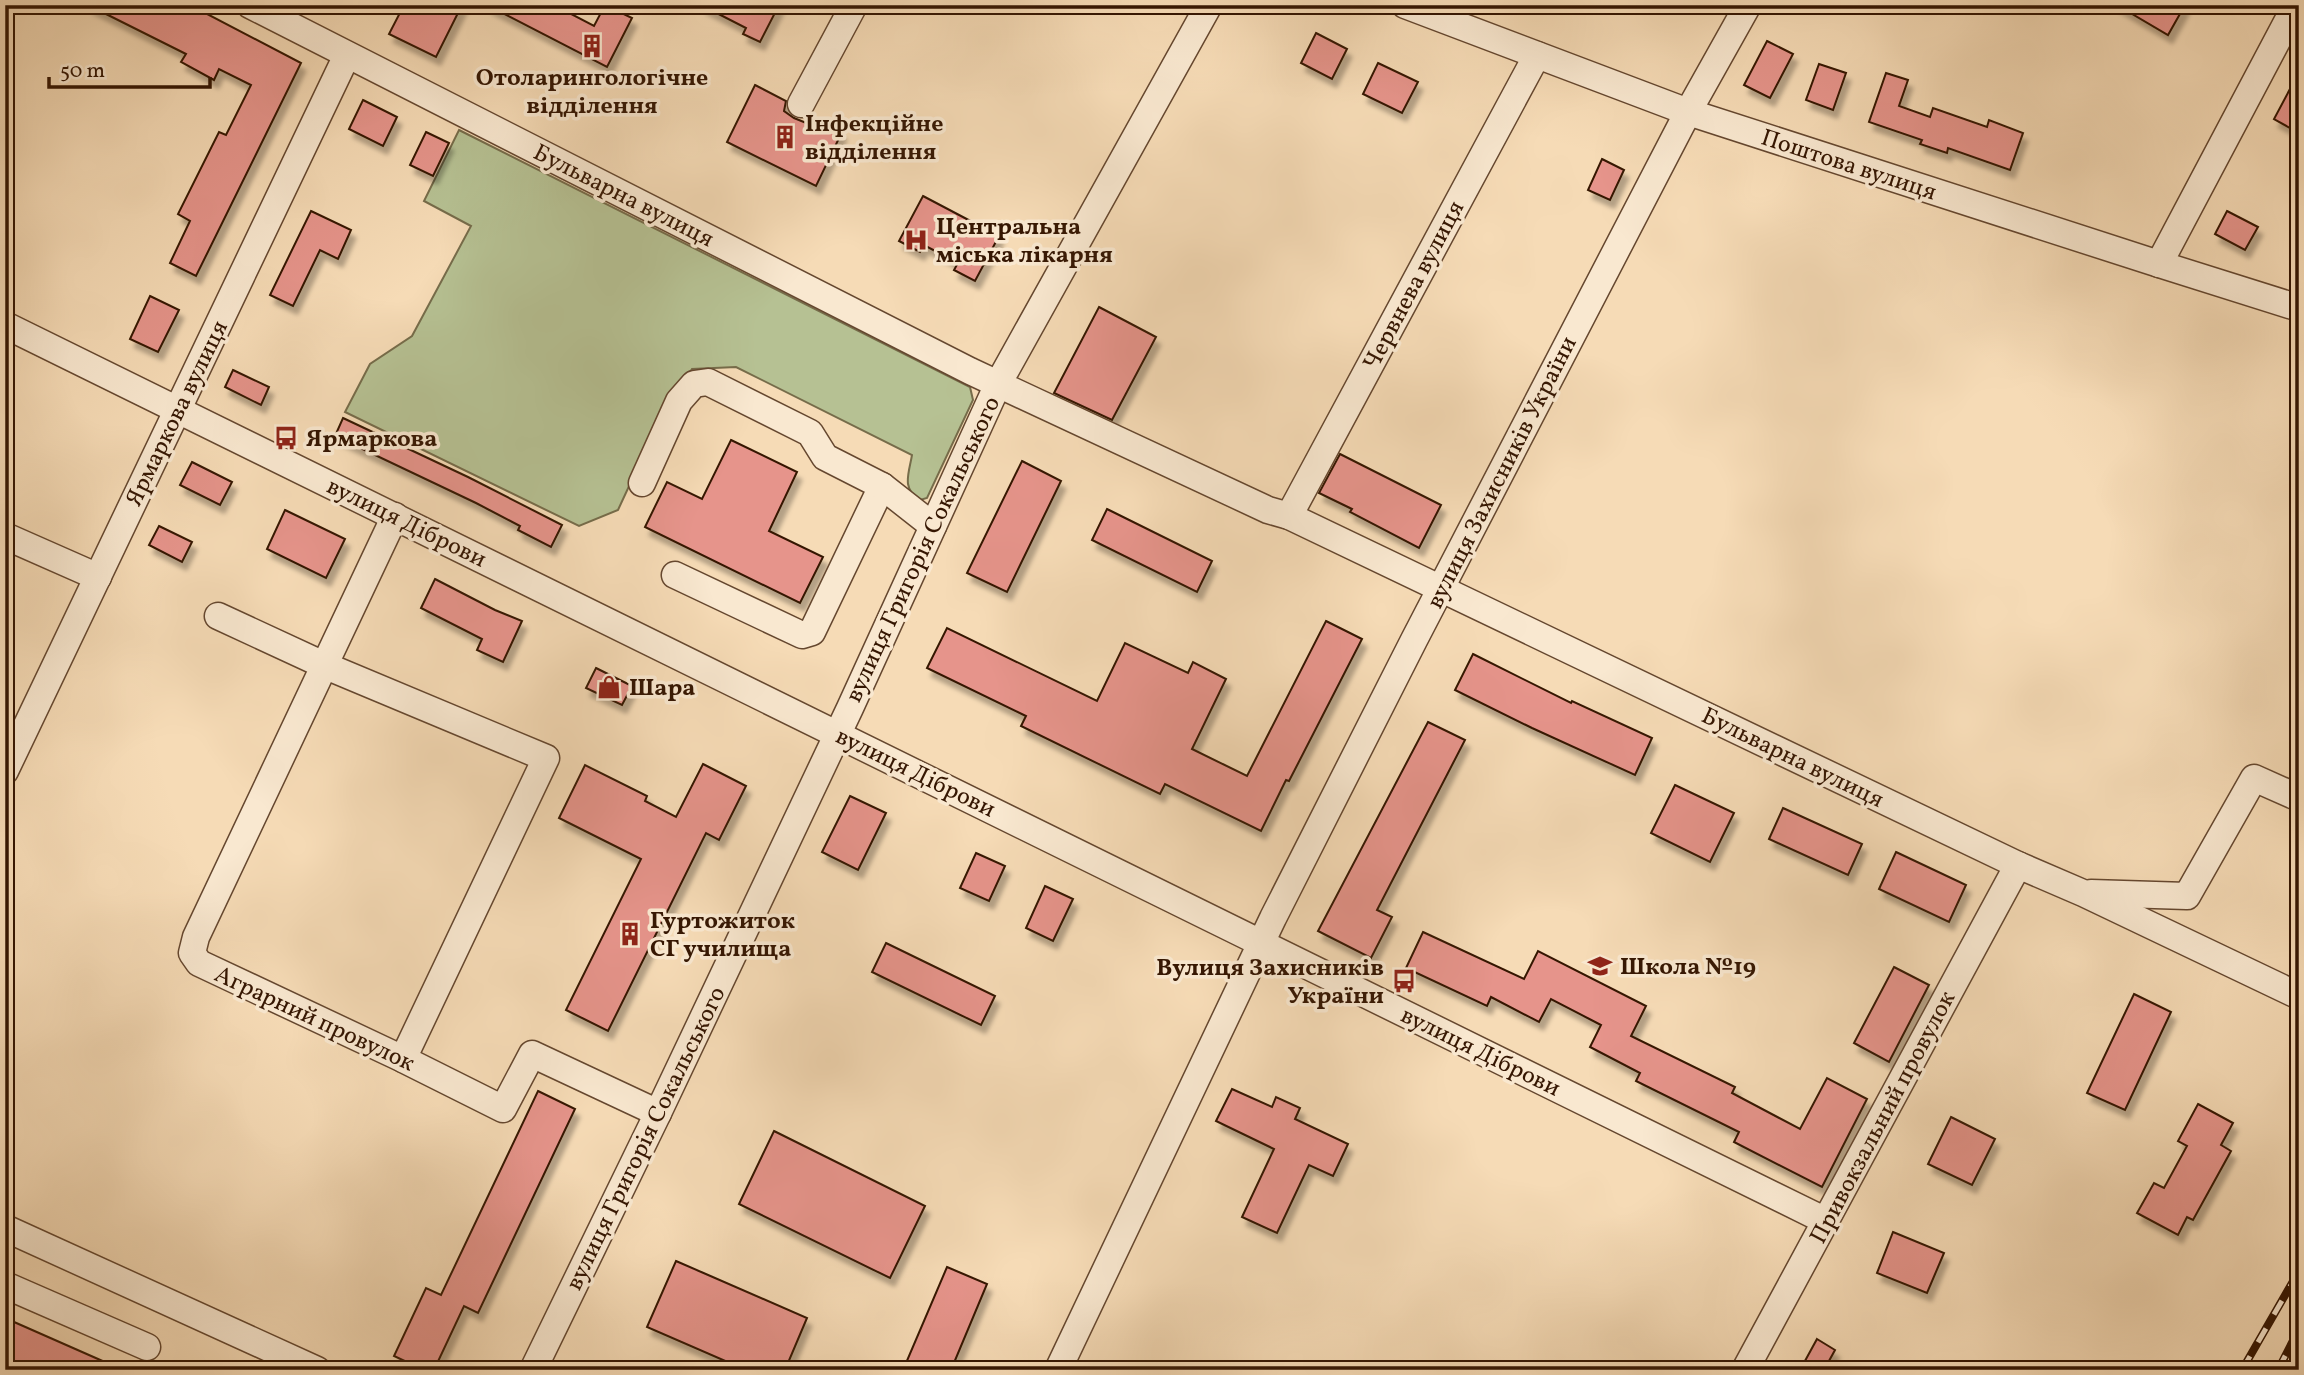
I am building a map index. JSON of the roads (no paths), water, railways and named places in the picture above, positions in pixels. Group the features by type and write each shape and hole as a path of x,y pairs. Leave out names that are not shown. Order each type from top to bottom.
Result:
{"street":[{"name":"Бульварна вулиця","path":"250,5 998,384 1268,510 1289,516 2018,865 2299,996"},
{"path":"801,104 854,5"},
{"name":"вулиця Григорія Сокальського","path":"533,1370 658,1113 998,384 1209,5"},
{"name":"Поштова вулиця","path":"1405,5 1688,112 2299,307"},
{"name":"вулиця Захисників України","path":"1058,1370 1261,942 1688,112 1748,5"},
{"path":"2159,264 2296,5"},
{"name":"Ярмаркова вулиця","path":"5,771 347,55"},
{"name":"Червнева вулиця","path":"1289,516 1537,55"},
{"name":"вулиця Діброви","path":"5,325 1826,1221"},
{"path":"642,483 679,401 694,384 708,382 810,433 825,457 883,486 933,526"},
{"path":"675,575 803,635 812,632 883,486"},
{"name":"Аграрний провулок","path":"395,516 196,937 192,953 199,962 404,1059 503,1110 532,1054 658,1113"},
{"path":"5,536 98,577"},
{"path":"218,616 326,666 546,758 404,1059"},
{"path":"2083,893 2187,896 2254,778 2299,798"},
{"name":"Привокзальний провулок","path":"1745,1370 2018,865"},
{"path":"5,1228 317,1370"},
{"path":"5,1285 146,1347"}],"railway":[{"path":"2242,1370 2299,1271"},
{"path":"2278,1370 2299,1329"}],"place":[{"name":"Отоларингологічне відділення","path":"592,46"},
{"name":"Інфекційне відділення","path":"785,137"},
{"name":"Центральна міська лікарня","path":"916,240"},
{"name":"Ярмаркова","path":"286,438"},
{"name":"Шара","path":"609,687"},
{"name":"Гуртожиток СГ училища","path":"630,934"},
{"name":"Школа №19","path":"1600,966"},
{"name":"Вулиця Захисників України","path":"1404,981"}]}
